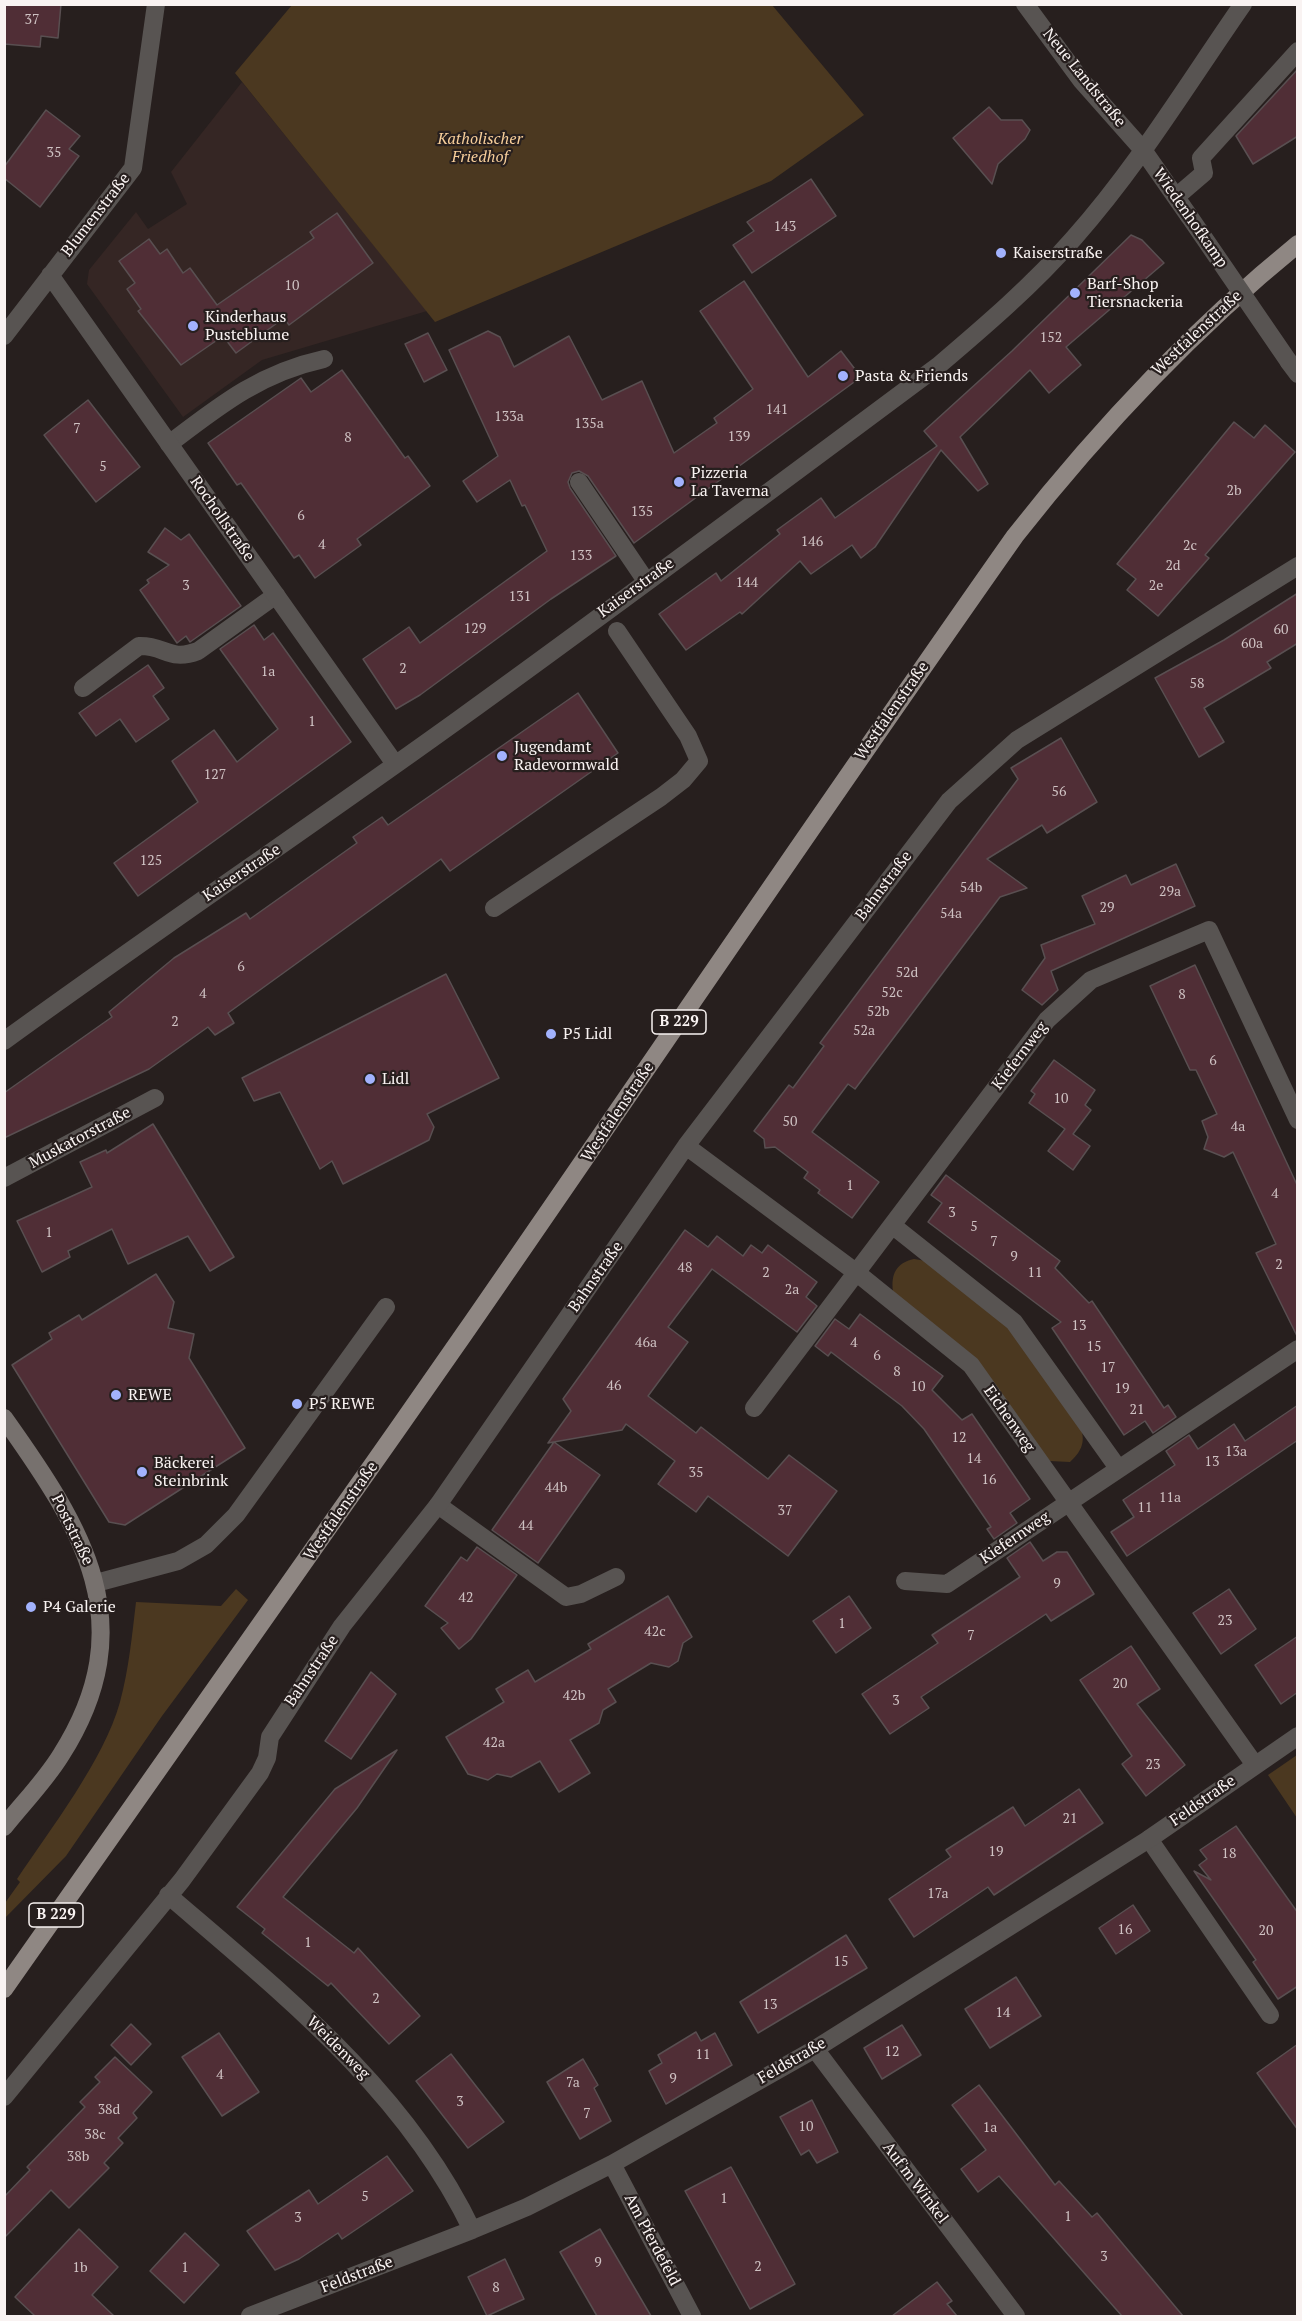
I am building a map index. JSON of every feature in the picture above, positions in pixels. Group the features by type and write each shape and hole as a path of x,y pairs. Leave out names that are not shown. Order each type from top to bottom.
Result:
{"main road":[{"name":"Westfalenstraße","path":"4,1989 341,1511 622,1107 782,869 1016,536 1053,488 1141,387 1226,304 1298,244"}],"street":[{"name":"Blumenstraße","path":"4,336 133,168 156,4"},
{"name":"Neue Landstraße","path":"1025,4 1081,80 1143,150"},
{"name":"Kaiserstraße","path":"4,1041 395,764 938,366 990,321 1073,239 1143,150 1243,4"},
{"path":"1176,197 1204,173 1201,158 1298,51"},
{"name":"Wiedenhofkamp","path":"1143,150 1293,368"},
{"name":"Rochollstraße","path":"50,275 395,764"},
{"path":"169,444 218,407 262,379 292,366 324,359"},
{"path":"579,482 646,581"},
{"name":"Bahnstraße","path":"4,2097 182,1880 260,1773 267,1758 270,1737 342,1626 438,1505 686,1146 949,801 1017,740 1298,566"},
{"path":"83,688 139,646 148,645 173,655 185,656 198,651 276,595"},
{"path":"494,908 661,798 683,780 699,762 688,736 617,631"},
{"name":"Kiefernweg","path":"754,1408 1047,1020 1091,980 1209,930 1298,1120"},
{"name":"Muskatorstraße","path":"4,1178 155,1098"},
{"name":"Eichenweg","path":"686,1146 856,1273 971,1365 1255,1765"},
{"path":"892,1225 1014,1322 1118,1468"},
{"path":"96,1583 177,1561 206,1545 236,1515 386,1307"},
{"name":"Kiefernweg","path":"905,1581 947,1584 1298,1349"},
{"name":"Poststraße","path":"4,1418 74,1526 96,1583 100,1604 100,1644 89,1695 61,1755 8,1820"},
{"path":"438,1505 566,1597 616,1577"},
{"name":"Feldstraße","path":"250,2316 527,2207 612,2164 815,2049 1149,1839 1298,1736"},
{"path":"1149,1839 1270,2015"},
{"name":"Weidenweg","path":"168,1895 286,1997 381,2090 455,2194 472,2230"},
{"name":"Auf'm Winkel","path":"815,2049 1016,2316"},
{"name":"Am Pferdefeld","path":"612,2164 692,2316"}],"shaded area":[{"path":"242,82 427,311 262,360 183,417 87,284 89,270 136,212 148,229 187,204 171,172"}],"green space":[{"name":"Katholischer Friedhof","path":"292,5 772,5 864,115 771,181 435,322 235,73"},
{"path":"914,1259 926,1261 1009,1328 1081,1429 1083,1439 1081,1447 1070,1462 1050,1461 893,1291 896,1270 903,1263"},
{"path":"236,1589 248,1600 162,1716 66,1856 5,1918 5,1903 20,1882 17,1879 75,1793 102,1747 112,1724 126,1677 136,1602 221,1606"},
{"path":"1297,1755 1297,1818 1268,1775"}],"building":[{"path":"4,4 61,4 58,38 41,36 40,47 4,44"},
{"path":"1298,69 1298,136 1253,164 1236,136"},
{"path":"989,107 1001,120 1022,120 1030,130 1025,139 998,164 992,184 953,138"},
{"path":"46,110 80,136 69,149 79,156 40,207 4,178 4,167"},
{"path":"811,179 836,216 752,273 733,245 754,231 747,222"},
{"name":"Kinderhaus Pusteblume","path":"337,213 373,263 289,325 284,318 236,353 223,336 181,365 138,311 141,309 127,289 135,283 119,261 149,239 160,254 167,249 183,273 190,268 217,305 314,238 310,232"},
{"path":"1131,235 1142,240 1164,263 1066,347 1081,365 1049,393 1030,370 960,437 988,484 978,491 941,450 875,547 861,558 852,545 811,574 800,561 742,614 740,612 686,650 659,614 716,573 721,581 780,534 777,530 821,498 835,518 937,446 924,431 1012,351"},
{"path":"744,281 808,377 841,351 861,377 634,543 588,476 579,471 572,473 568,482 570,488 616,556 551,599 420,695 396,709 363,659 409,627 420,643 547,551 510,480 477,502 463,481 498,456 449,350 488,331 500,337 514,367 569,336 602,400 642,381 674,453 717,423 714,418 753,389 700,311"},
{"path":"428,333 447,370 424,382 405,344"},
{"path":"342,370 405,458 408,456 430,486 357,539 361,545 315,578 299,555 294,558 241,483 237,485 208,443 301,378 311,392"},
{"path":"88,400 140,467 96,502 44,435"},
{"path":"1234,422 1254,438 1265,425 1295,452 1205,555 1209,558 1158,616 1127,590 1136,579 1117,564"},
{"path":"165,528 181,540 189,534 241,606 190,642 186,636 177,643 140,590 149,583 147,580 169,565 148,552"},
{"path":"1298,593 1298,643 1267,662 1271,668 1204,708 1224,742 1199,757 1155,678 1224,640"},
{"path":"254,625 264,640 273,633 351,742 138,896 114,863 198,802 172,761 214,730 237,762 278,729 220,649"},
{"path":"148,665 164,688 153,696 169,719 136,742 120,719 96,736 79,713"},
{"path":"578,693 618,753 450,871 441,859 228,1013 234,1023 215,1035 208,1027 149,1069 4,1138 4,1093 112,1017 109,1012 174,958 246,913 250,919 357,843 353,837 382,817 388,825"},
{"path":"1061,738 1097,802 1047,833 1042,825 987,859 1027,888 1000,897 855,1089 848,1084 812,1132 879,1182 852,1218 818,1193 820,1190 804,1178 808,1172 775,1147 765,1148 764,1139 754,1131 789,1085 793,1088 824,1046 820,1043 1018,779 1011,768"},
{"path":"1176,864 1195,906 1051,971 1058,990 1042,1005 1022,990 1045,958 1041,945 1095,924 1082,896 1126,875 1131,885"},
{"path":"1195,965 1298,1187 1298,1338 1256,1253 1276,1244 1233,1152 1224,1157 1204,1149 1208,1137 1202,1121 1217,1114 1196,1070 1190,1070 1150,986"},
{"name":"Lidl","path":"446,974 499,1078 427,1114 434,1127 429,1140 343,1184 332,1161 320,1169 280,1092 254,1101 242,1078"},
{"path":"1054,1060 1095,1090 1085,1105 1091,1110 1073,1134 1090,1146 1073,1170 1048,1151 1065,1129 1029,1103 1035,1094 1031,1091"},
{"path":"153,1124 234,1257 210,1271 188,1236 128,1264 112,1229 68,1251 70,1257 42,1272 17,1221 92,1187 80,1162 106,1150 107,1153"},
{"path":"946,1175 1060,1261 1055,1268 1089,1303 1092,1301 1164,1408 1168,1405 1176,1417 1153,1433 1145,1421 1124,1435 1052,1328 1061,1322 928,1222 942,1203 931,1195"},
{"path":"685,1230 708,1247 717,1236 743,1256 751,1245 762,1253 768,1245 817,1282 806,1297 817,1306 797,1332 712,1269 668,1327 688,1342 648,1396 696,1433 701,1427 768,1479 789,1455 837,1491 788,1556 708,1496 696,1512 658,1484 675,1461 626,1424 622,1430 548,1443 571,1411 563,1399"},
{"path":"156,1274 174,1302 168,1328 194,1334 189,1358 245,1448 125,1525 109,1522 12,1365 52,1339 49,1333 79,1315 82,1320"},
{"path":"860,1314 943,1376 932,1390 962,1420 972,1414 1030,1499 1010,1513 1017,1523 994,1539 987,1529 991,1527 924,1429 902,1406 831,1352 828,1356 815,1346 835,1319 849,1329"},
{"path":"1298,1405 1298,1440 1127,1556 1111,1532 1134,1517 1123,1500 1175,1465 1166,1451 1189,1435 1198,1449 1234,1424 1245,1441"},
{"path":"554,1442 600,1475 538,1563 492,1530"},
{"path":"1030,1542 1043,1561 1057,1552 1067,1552 1094,1594 1051,1621 1046,1614 921,1697 929,1708 890,1734 862,1694 938,1643 932,1635 1020,1577 1007,1558"},
{"path":"477,1547 517,1575 471,1639 459,1649 441,1628 448,1623 425,1606 461,1557 467,1561"},
{"path":"1229,1589 1256,1629 1221,1654 1193,1613"},
{"path":"668,1596 692,1637 683,1643 678,1661 669,1667 651,1663 608,1689 616,1702 603,1710 599,1723 570,1740 590,1773 559,1792 540,1761 511,1777 497,1774 488,1780 468,1774 446,1737 504,1702 496,1689 528,1670 535,1682 591,1649 588,1644"},
{"path":"849,1596 871,1628 836,1653 813,1621"},
{"path":"1298,1636 1298,1692 1281,1704 1255,1665"},
{"path":"1131,1646 1160,1689 1137,1704 1185,1765 1146,1796 1122,1764 1132,1756 1080,1680"},
{"path":"371,1672 396,1694 351,1759 325,1741"},
{"path":"397,1750 357,1808 283,1897 354,1953 358,1948 420,2016 389,2044 331,1983 328,1986 262,1933 265,1929 237,1907 335,1789"},
{"path":"1079,1789 1103,1823 994,1895 988,1887 914,1937 889,1899 951,1857 946,1850 1013,1807 1025,1826"},
{"path":"1236,1826 1298,1913 1298,1986 1278,1999 1253,1962 1256,1960 1194,1871 1211,1880 1199,1865 1207,1859 1200,1850"},
{"path":"1133,1905 1150,1931 1116,1954 1099,1928"},
{"path":"846,1935 867,1968 758,2033 740,2002"},
{"path":"1016,1977 1041,2016 990,2048 965,2009"},
{"path":"131,2024 151,2044 131,2065 111,2045"},
{"path":"902,2025 921,2055 882,2079 864,2048"},
{"path":"696,2032 701,2041 715,2033 732,2065 666,2104 649,2071 662,2063 658,2055"},
{"path":"219,2033 259,2092 222,2116 182,2057"},
{"path":"1298,2044 1298,2130 1257,2073"},
{"path":"451,2054 504,2122 468,2148 416,2081"},
{"path":"115,2057 152,2092 133,2113 137,2118 118,2138 123,2143 104,2163 109,2168 69,2208 51,2190 4,2238 4,2197 30,2170 27,2167 85,2107 80,2102 100,2082 95,2077"},
{"path":"583,2059 598,2085 594,2088 611,2121 580,2139 547,2082"},
{"path":"979,2085 1055,2185 1059,2181 1092,2217 1097,2213 1183,2316 1122,2316 999,2176 978,2192 961,2169 986,2150 952,2105"},
{"path":"812,2100 838,2152 817,2163 809,2150 801,2155 780,2117"},
{"path":"387,2156 413,2191 342,2239 338,2233 299,2259 275,2270 247,2231 309,2190 318,2204"},
{"path":"731,2167 795,2284 750,2309 685,2191"},
{"path":"79,2229 118,2267 92,2295 114,2316 35,2316 15,2297"},
{"path":"600,2229 651,2316 597,2316 560,2252"},
{"path":"185,2233 219,2265 184,2303 150,2271"},
{"path":"505,2259 524,2299 487,2316 468,2277"},
{"path":"937,2282 952,2301 947,2304 957,2316 892,2316"}],"place":[{"name":"Kaiserstraße","path":"1001,253"},
{"name":"Barf-Shop Tiersnackeria","path":"1075,293"},
{"name":"Kinderhaus Pusteblume","path":"193,326"},
{"name":"Pasta & Friends","path":"843,376"},
{"name":"Pizzeria La Taverna","path":"679,482"},
{"name":"Jugendamt Radevormwald","path":"502,756"},
{"name":"P5 Lidl","path":"551,1034"},
{"name":"Lidl","path":"370,1079"},
{"name":"REWE","path":"116,1395"},
{"name":"P5 REWE","path":"297,1404"},
{"name":"Bäckerei Steinbrink","path":"142,1472"},
{"name":"P4 Galerie","path":"31,1607"}]}
